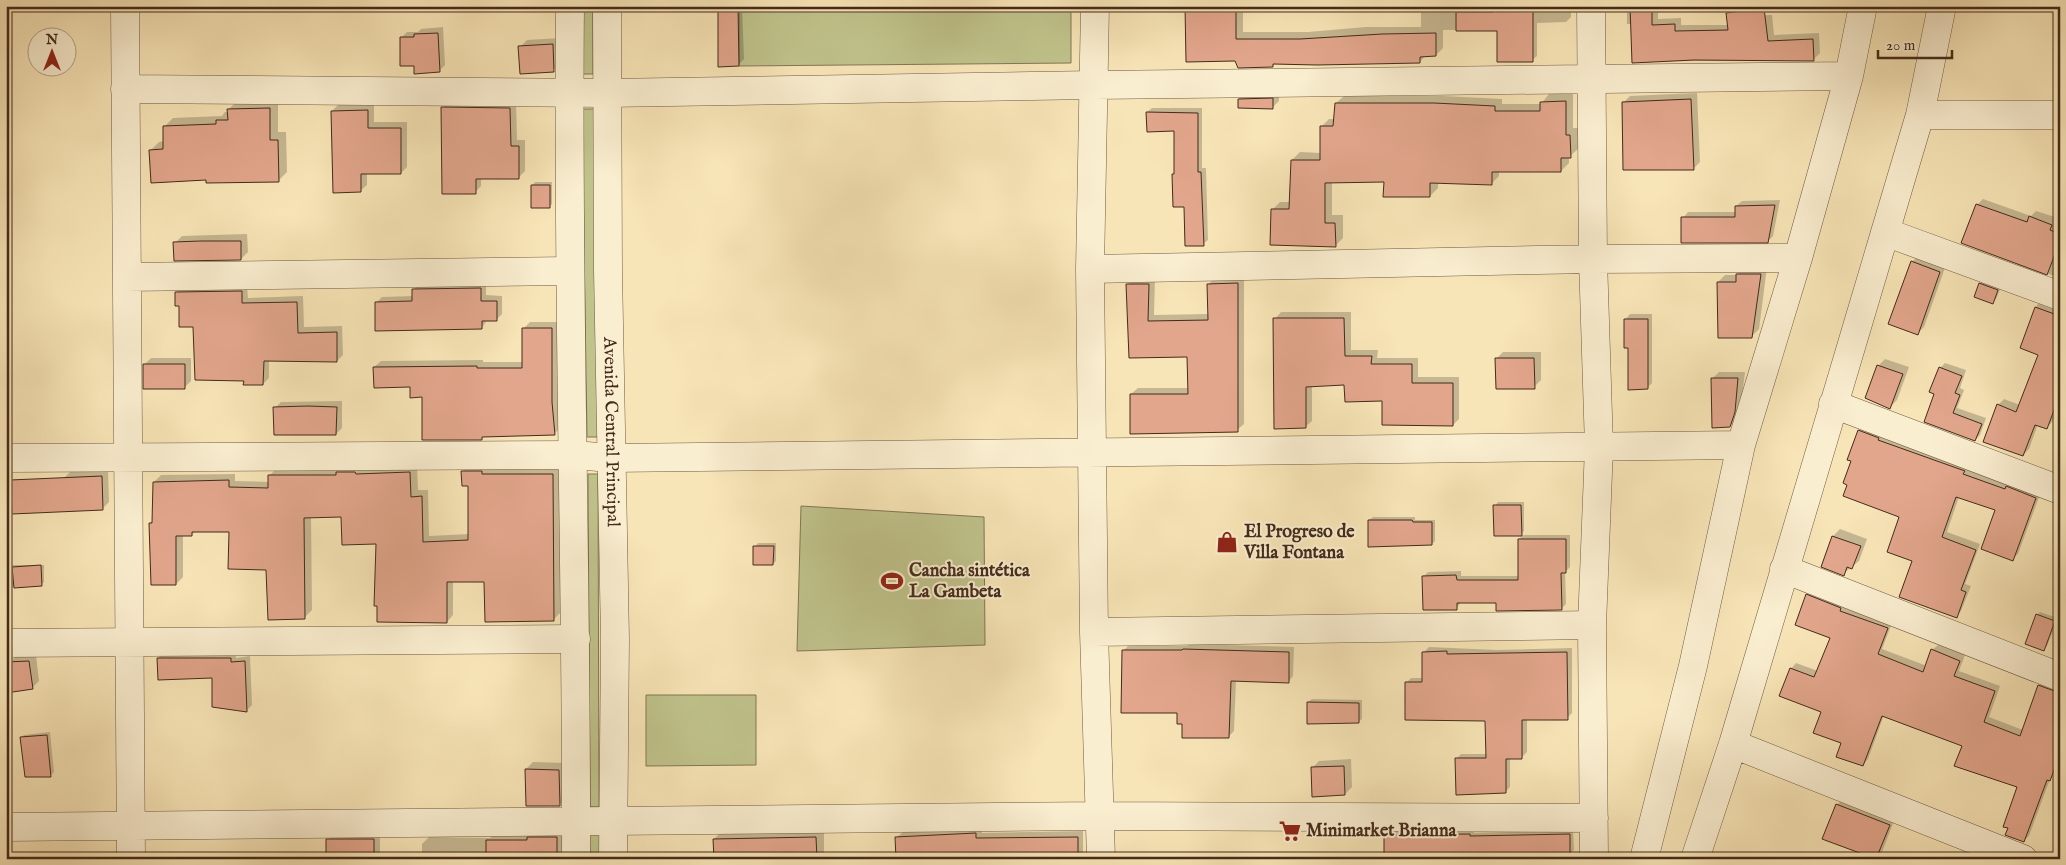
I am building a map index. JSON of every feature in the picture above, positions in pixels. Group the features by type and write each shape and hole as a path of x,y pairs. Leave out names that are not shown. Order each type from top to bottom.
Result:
{"street":[{"path":"125,6 131,859"},
{"path":"570,6 570,271 576,639 576,859"},
{"name":"Avenida Central Principal","path":"607,6 611,458 615,639 613,859"},
{"path":"1095,6 1090,269 1094,632 1101,859"},
{"path":"1591,6 1590,79 1593,259 1599,447 1592,625 1594,859"},
{"path":"1644,859 1693,666 1742,445 1798,258 1849,76 1863,6"},
{"path":"1695,859 1733,744 1920,115 1942,6"},
{"path":"125,89 607,93 1094,84 1849,76"},
{"path":"1920,115 2060,114"},
{"path":"1885,232 2060,296"},
{"path":"1090,269 1593,259 1798,258"},
{"path":"127,277 570,271"},
{"path":"1834,404 2060,490"},
{"path":"6,458 574,455 611,458 1742,445"},
{"path":"1784,569 2060,677"},
{"path":"1094,632 1592,625"},
{"path":"6,643 576,639"},
{"path":"1733,744 2023,859"},
{"path":"6,827 1100,816 1594,818"}],"green space":[{"path":"582,6 593,6 593,74 582,74"},
{"path":"739,6 1071,6 1071,63 739,66"},
{"path":"582,109 594,109 598,437 587,437"},
{"path":"588,474 598,474 599,807 590,807"},
{"name":"Cancha sintética La Gambeta","path":"801,506 984,517 985,645 797,651"},
{"path":"646,695 756,695 756,765 646,766"},
{"path":"589,832 600,832 600,859 590,859"}],"building":[{"path":"718,6 738,6 739,66 718,67"},
{"path":"1185,6 1236,6 1236,39 1300,39 1436,33 1436,56 1420,57 1420,63 1273,64 1273,67 1238,68 1235,61 1186,62"},
{"path":"1630,6 1652,6 1652,25 1675,24 1675,31 1728,30 1726,13 1764,8 1768,41 1813,39 1814,61 1694,60 1632,63"},
{"path":"1493,10 1533,10 1533,62 1497,62 1497,31 1456,31 1456,12 1493,12"},
{"path":"438,33 440,72 414,74 414,66 400,66 400,37 414,37 414,34"},
{"path":"553,44 554,72 520,74 518,46"},
{"path":"1273,98 1273,109 1238,108 1238,99"},
{"path":"1691,99 1694,170 1623,170 1622,102"},
{"path":"1566,101 1566,135 1570,135 1571,158 1561,158 1561,172 1492,172 1492,185 1430,183 1430,197 1383,197 1384,182 1325,183 1325,223 1335,223 1336,247 1270,245 1271,209 1289,209 1291,160 1320,160 1320,126 1333,126 1335,103 1434,103 1495,106 1495,111 1540,111 1540,102"},
{"path":"441,107 510,108 511,146 519,146 519,179 476,179 476,194 442,194"},
{"path":"270,108 270,140 278,140 279,182 206,183 206,180 151,183 149,150 163,149 163,126 216,124 216,120 228,120 227,109"},
{"path":"368,110 368,128 401,128 401,174 361,174 361,192 333,193 331,111"},
{"path":"1146,112 1198,113 1198,172 1201,172 1204,246 1185,246 1184,207 1173,207 1174,131 1147,132"},
{"path":"531,185 550,185 550,208 531,208"},
{"path":"1976,204 2027,222 2029,216 2052,225 2050,230 2060,234 2060,241 2047,275 1961,243"},
{"path":"1775,205 1768,243 1681,243 1681,217 1735,217 1735,206"},
{"path":"241,241 241,260 174,261 173,242"},
{"path":"1911,261 1940,272 1918,335 1888,324"},
{"path":"1736,274 1761,274 1752,338 1718,338 1717,282 1736,282"},
{"path":"1238,283 1238,432 1130,434 1130,394 1188,394 1187,357 1129,358 1126,284 1149,284 1148,321 1208,320 1207,284"},
{"path":"1979,283 1998,290 1993,304 1974,297"},
{"path":"481,288 481,301 497,301 497,321 482,321 482,329 375,331 375,302 412,301 412,289"},
{"path":"242,291 242,303 297,302 298,333 337,332 337,362 264,361 263,385 243,385 244,381 195,380 193,327 179,327 179,306 175,306 175,292"},
{"path":"2035,307 2060,316 2060,394 2047,429 2035,425 2023,456 1983,442 1997,404 2016,412 2038,355 2020,348"},
{"path":"1273,318 1344,318 1345,356 1372,356 1371,364 1412,364 1412,383 1453,383 1453,426 1382,425 1382,401 1345,402 1344,385 1306,387 1306,428 1274,429"},
{"path":"1624,319 1648,319 1648,389 1628,390 1628,348 1624,348"},
{"path":"522,328 552,328 552,402 555,435 482,437 482,440 422,440 422,397 410,398 410,387 374,388 373,367 477,366 477,368 522,368"},
{"path":"1495,358 1534,358 1535,389 1496,389"},
{"path":"143,364 185,364 185,389 143,389"},
{"path":"1877,365 1903,374 1890,409 1865,398"},
{"path":"1939,367 1962,376 1955,393 1960,395 1953,413 1982,424 1975,441 1924,422 1934,394 1929,392"},
{"path":"1711,378 1738,378 1735,412 1730,427 1712,428"},
{"path":"273,407 337,407 336,435 274,435"},
{"path":"1858,430 1879,438 1878,440 1965,471 1963,474 2005,489 2006,486 2036,498 2013,561 1981,549 1995,510 1956,497 1942,537 1976,550 1961,590 1966,592 1957,618 1899,597 1912,561 1887,552 1899,517 1843,496 1847,485 1843,483 1851,461 1847,460"},
{"path":"461,471 482,471 482,474 553,474 554,621 485,622 484,582 447,582 447,623 377,622 377,606 374,606 376,544 342,545 341,517 304,518 305,619 268,620 266,570 228,569 229,532 192,532 192,536 176,536 176,585 151,585 149,523 152,523 153,482 229,480 229,487 268,488 268,475 336,475 336,472 355,472 356,474 410,472 411,497 422,496 423,542 468,540 468,486 462,486"},
{"path":"102,476 103,510 12,514 10,480"},
{"path":"1493,505 1521,505 1522,536 1494,536"},
{"path":"1368,520 1432,522 1432,545 1368,547"},
{"path":"1832,536 1861,546 1852,569 1847,567 1844,576 1821,567"},
{"path":"1518,539 1566,539 1566,573 1561,573 1562,610 1496,611 1496,603 1457,603 1457,610 1423,610 1422,576 1456,575 1457,580 1518,580"},
{"path":"753,546 774,546 773,565 753,565"},
{"path":"41,565 42,586 14,588 12,567"},
{"path":"1806,594 1841,608 1840,611 1888,628 1878,654 1923,672 1931,649 1960,661 1954,676 1995,691 1984,722 2020,736 2038,685 2060,693 2060,754 2050,781 2047,780 2024,842 2005,835 2008,828 2003,827 2017,787 1954,766 1962,746 1882,716 1863,766 1836,757 1841,743 1813,733 1821,712 1779,696 1790,668 1814,677 1830,638 1795,625"},
{"path":"2036,614 2055,621 2044,651 2025,644"},
{"path":"1183,649 1289,652 1289,683 1231,681 1229,738 1182,738 1182,724 1177,724 1177,713 1121,713 1122,650"},
{"path":"1447,651 1447,654 1567,652 1568,720 1522,720 1522,759 1506,759 1506,793 1456,795 1455,758 1486,758 1485,721 1405,720 1405,682 1422,682 1422,652"},
{"path":"157,658 231,658 231,662 245,661 247,712 212,707 212,678 158,680"},
{"path":"29,661 33,689 6,693 6,662"},
{"path":"1307,702 1359,703 1359,723 1307,724"},
{"path":"47,735 51,777 25,777 20,737"},
{"path":"1344,766 1345,795 1312,797 1311,767"},
{"path":"525,769 559,770 560,806 526,806"},
{"path":"1836,804 1890,825 1876,859 1822,839"},
{"path":"976,833 976,838 1078,837 1078,859 896,859 895,837"},
{"path":"1470,834 1470,836 1570,834 1570,855 1526,855 1526,859 1384,859 1384,835"},
{"path":"527,837 557,837 557,859 486,859 486,840 527,840"},
{"path":"816,837 817,859 714,859 713,839"},
{"path":"326,839 374,839 374,859 326,859"}],"place":[{"name":"El Progreso de Villa Fontana","path":"1227,542"},
{"name":"Cancha sintética La Gambeta","path":"892,581"},
{"name":"Minimarket Brianna","path":"1290,831"}]}
